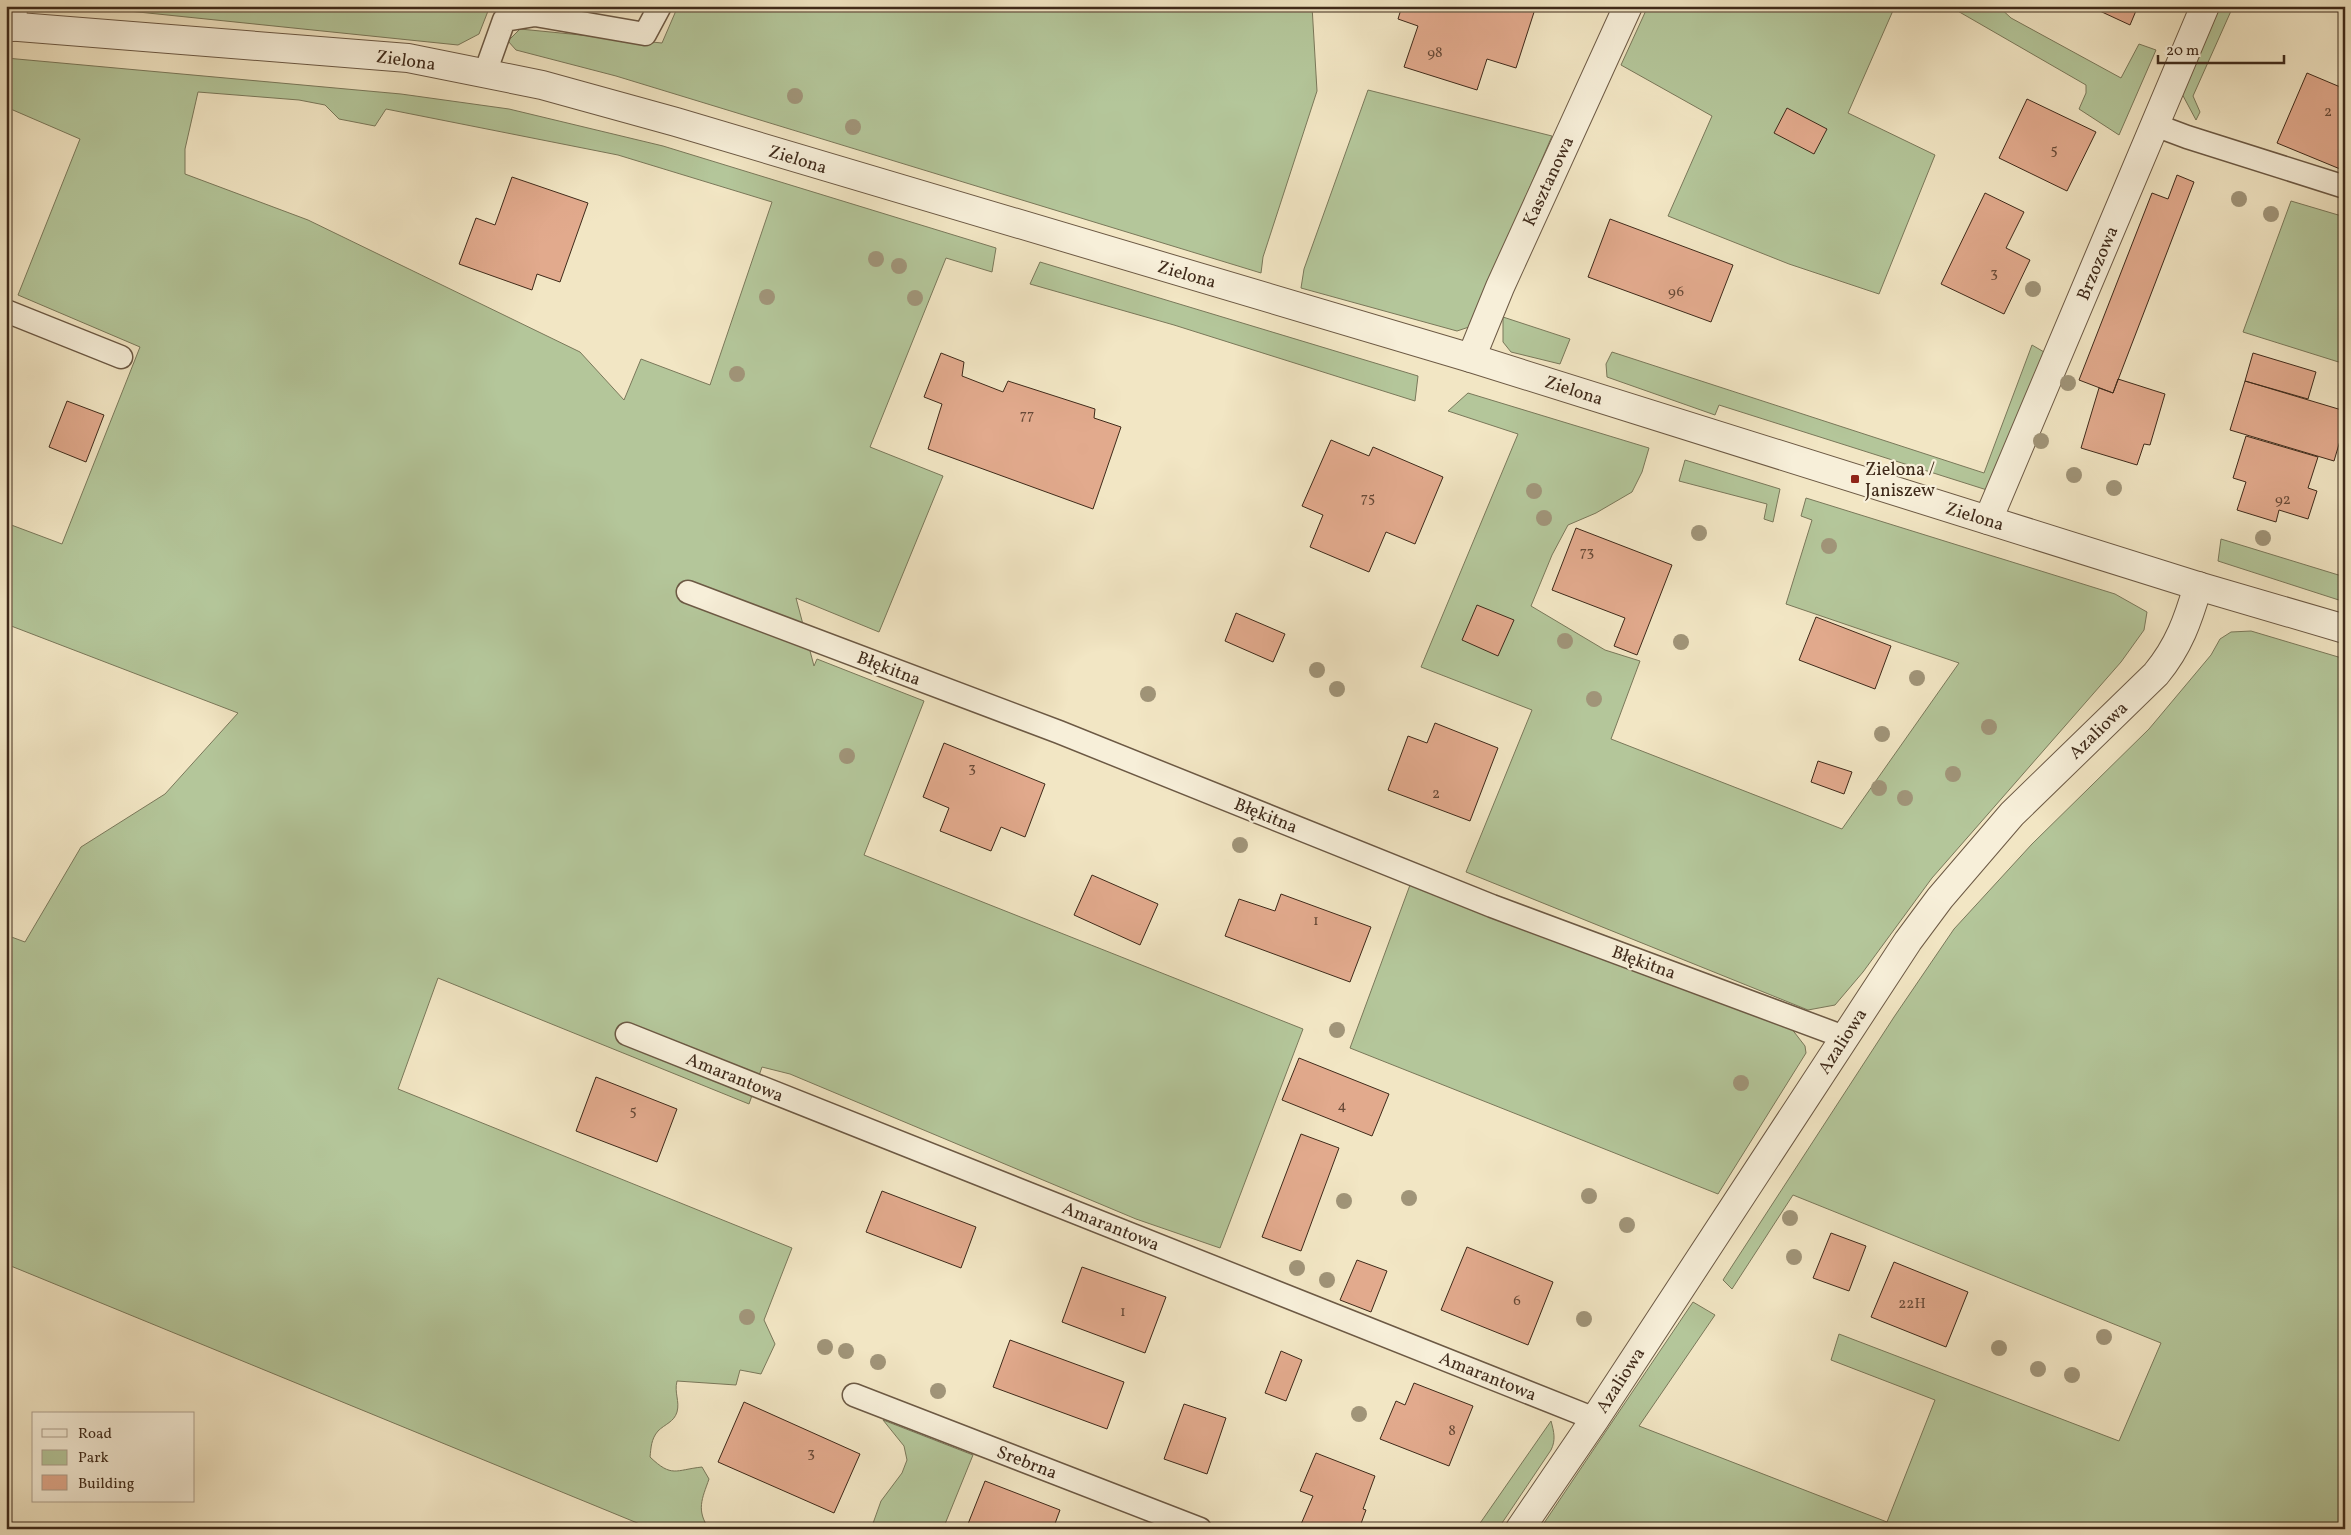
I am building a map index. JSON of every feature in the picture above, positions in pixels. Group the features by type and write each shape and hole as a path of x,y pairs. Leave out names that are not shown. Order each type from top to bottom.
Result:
{"street":[{"name":"Kasztanowa","path":"1471,358 1500,287 1628,6"},
{"name":"Brzozowa","path":"1988,520 2205,6"},
{"name":"Zielona","path":"10,20 408,58 542,85 676,122 1471,358 2198,586 2345,629"},
{"name":"Azaliowa","path":"1520,1529 1595,1419 1908,941 1975,855 2012,814 2156,674 2172,654 2183,633 2198,586"}],"lane":[{"path":"486,74 504,20 535,15 644,34 660,6"},
{"path":"2155,125 2345,187"},
{"path":"6,311 121,356"},
{"name":"Błękitna","path":"688,592 1059,732 1492,906 1844,1037"},
{"name":"Amarantowa","path":"627,1034 1595,1419"},
{"name":"Srebrna","path":"854,1396 1200,1529"}],"green space":[{"path":"80,6 490,6 479,34 458,45"},
{"path":"678,6 1312,6 1317,91 1263,257 1261,273 616,76 516,50 508,41 520,29 662,43"},
{"path":"1648,6 1895,6 1848,113 1935,155 1879,294 1789,264 1668,216 1712,116 1621,65"},
{"path":"1949,6 1998,6 2011,18 2121,78 2139,44 2156,50 2119,135 2079,109 2086,93 2086,85"},
{"path":"2219,6 2231,11 2193,96 2200,112 2196,120 2181,92"},
{"path":"6,58 401,94 509,109 663,146 996,248 992,272 946,258 870,447 943,476 879,632 796,598 814,666 817,659 924,701 864,855 1303,1029 1220,1248 1136,1219 790,1074 762,1067 749,1104 438,978 398,1089 792,1248 764,1320 775,1344 761,1374 740,1370 736,1385 677,1381 678,1408 676,1415 672,1421 658,1431 653,1440 650,1457 664,1468 679,1471 702,1467 709,1479 702,1499 701,1510 709,1529 652,1529 6,1264 6,935 25,942 81,847 165,794 238,713 6,624 6,523 62,544 140,347 18,295 80,139 6,107","holes":["198,92 299,100 325,105 339,119 375,126 386,109 618,155 772,202 710,385 641,359 624,400 580,352 308,220 185,174 185,149"]},
{"path":"1368,90 1552,136 1469,327 1457,331 1301,288 1304,269"},
{"path":"2291,201 2345,217 2345,364 2243,332"},
{"path":"1040,262 1418,376 1415,401 1174,325 1030,284"},
{"path":"1503,317 1570,339 1560,364 1511,352 1503,342"},
{"path":"2032,345 2044,352 1987,490 1719,405 1715,415 1607,377 1606,364 1612,352 1984,473"},
{"path":"1468,393 1649,448 1642,472 1632,492 1596,513 1568,525 1552,555 1531,606 1605,650 1640,661 1611,739 1842,829 1959,663 1786,604 1812,520 1801,516 1806,498 2115,594 2147,612 2144,630 2121,662 1932,878 1863,972 1835,1005 1808,1010 1466,872 1532,710 1421,667 1518,434 1448,411"},
{"path":"1685,460 1780,489 1773,522 1764,519 1767,504 1679,481"},
{"path":"2221,539 2345,577 2345,602 2218,561"},
{"path":"2251,631 2345,659 2345,1529 1540,1529 1693,1302 1715,1315 1639,1426 1887,1522 1935,1400 1831,1360 1839,1334 2119,1441 2161,1343 1793,1195 1732,1289 1723,1280 1894,1017 1954,929 2032,844 2149,729 2211,655 2220,639 2231,632"},
{"path":"1410,885 1791,1028 1805,1046 1806,1053 1718,1194 1350,1048"},
{"path":"883,1420 973,1455 943,1529 871,1529 881,1501 902,1473 907,1460 904,1446"},
{"path":"1551,1421 1554,1443 1551,1450 1498,1529 1476,1529"}],"building":[{"path":"1402,6 1536,6 1516,68 1487,59 1477,90 1404,67 1418,26 1398,19"},
{"path":"2089,6 2138,6 2130,25"},
{"path":"2307,73 2345,89 2345,171 2277,143"},
{"path":"2027,99 2096,132 2067,191 1999,158"},
{"path":"1787,108 1827,129 1814,154 1774,133"},
{"path":"2177,175 2194,182 2113,393 2079,380 2152,193 2168,199"},
{"path":"512,177 588,203 560,282 537,274 532,290 459,264 476,218 495,225"},
{"path":"1985,193 2024,212 2006,248 2030,260 2004,314 1941,284"},
{"path":"1610,219 1733,265 1711,322 1588,277"},
{"path":"941,353 964,362 962,376 1003,392 1008,381 1095,409 1094,418 1121,427 1093,509 928,449 942,404 924,397"},
{"path":"2253,353 2316,372 2308,399 2245,381"},
{"path":"2118,379 2165,394 2150,445 2144,444 2137,465 2081,448 2099,388 2113,393"},
{"path":"2245,381 2345,411 2345,424 2334,461 2230,430"},
{"path":"67,401 104,415 86,462 49,447"},
{"path":"2246,436 2318,457 2308,488 2317,491 2308,519 2279,510 2276,522 2237,510 2246,482 2233,478"},
{"path":"1331,440 1369,456 1373,447 1443,477 1415,544 1386,532 1369,572 1310,547 1323,515 1302,506"},
{"path":"1576,528 1672,565 1637,655 1614,646 1625,618 1552,590"},
{"path":"1477,605 1514,620 1498,656 1462,640"},
{"path":"1236,613 1285,634 1273,662 1225,641"},
{"path":"1816,617 1891,646 1875,689 1799,660"},
{"path":"1435,723 1498,748 1470,821 1388,790 1408,736 1427,743"},
{"path":"944,743 1045,784 1025,837 1001,827 991,851 940,831 949,808 923,797"},
{"path":"1818,761 1852,772 1844,794 1811,782"},
{"path":"1092,875 1158,904 1140,945 1074,915"},
{"path":"1281,894 1371,927 1350,982 1225,936 1239,899 1275,911"},
{"path":"1299,1058 1389,1094 1372,1136 1282,1100"},
{"path":"596,1077 677,1109 657,1162 576,1131"},
{"path":"1301,1134 1339,1148 1301,1251 1262,1237"},
{"path":"882,1191 976,1227 961,1268 866,1232"},
{"path":"1831,1233 1866,1246 1849,1291 1813,1278"},
{"path":"1467,1247 1553,1282 1528,1345 1441,1310"},
{"path":"1357,1260 1387,1271 1371,1312 1340,1300"},
{"path":"1894,1262 1968,1292 1946,1347 1871,1317"},
{"path":"1082,1267 1166,1297 1145,1353 1062,1322"},
{"path":"1010,1340 1124,1382 1107,1429 993,1387"},
{"path":"1281,1351 1302,1360 1286,1401 1265,1393"},
{"path":"1414,1383 1473,1406 1449,1466 1380,1439 1396,1401 1405,1405"},
{"path":"744,1402 860,1454 834,1513 718,1462"},
{"path":"1184,1404 1226,1418 1207,1474 1164,1459"},
{"path":"1316,1453 1375,1476 1363,1509 1366,1510 1359,1529 1299,1529 1313,1496 1300,1491"},
{"path":"985,1481 1060,1510 1053,1529 966,1529"}],"place":[{"name":"Zielona / Janiszew","path":"1855,479"}]}
